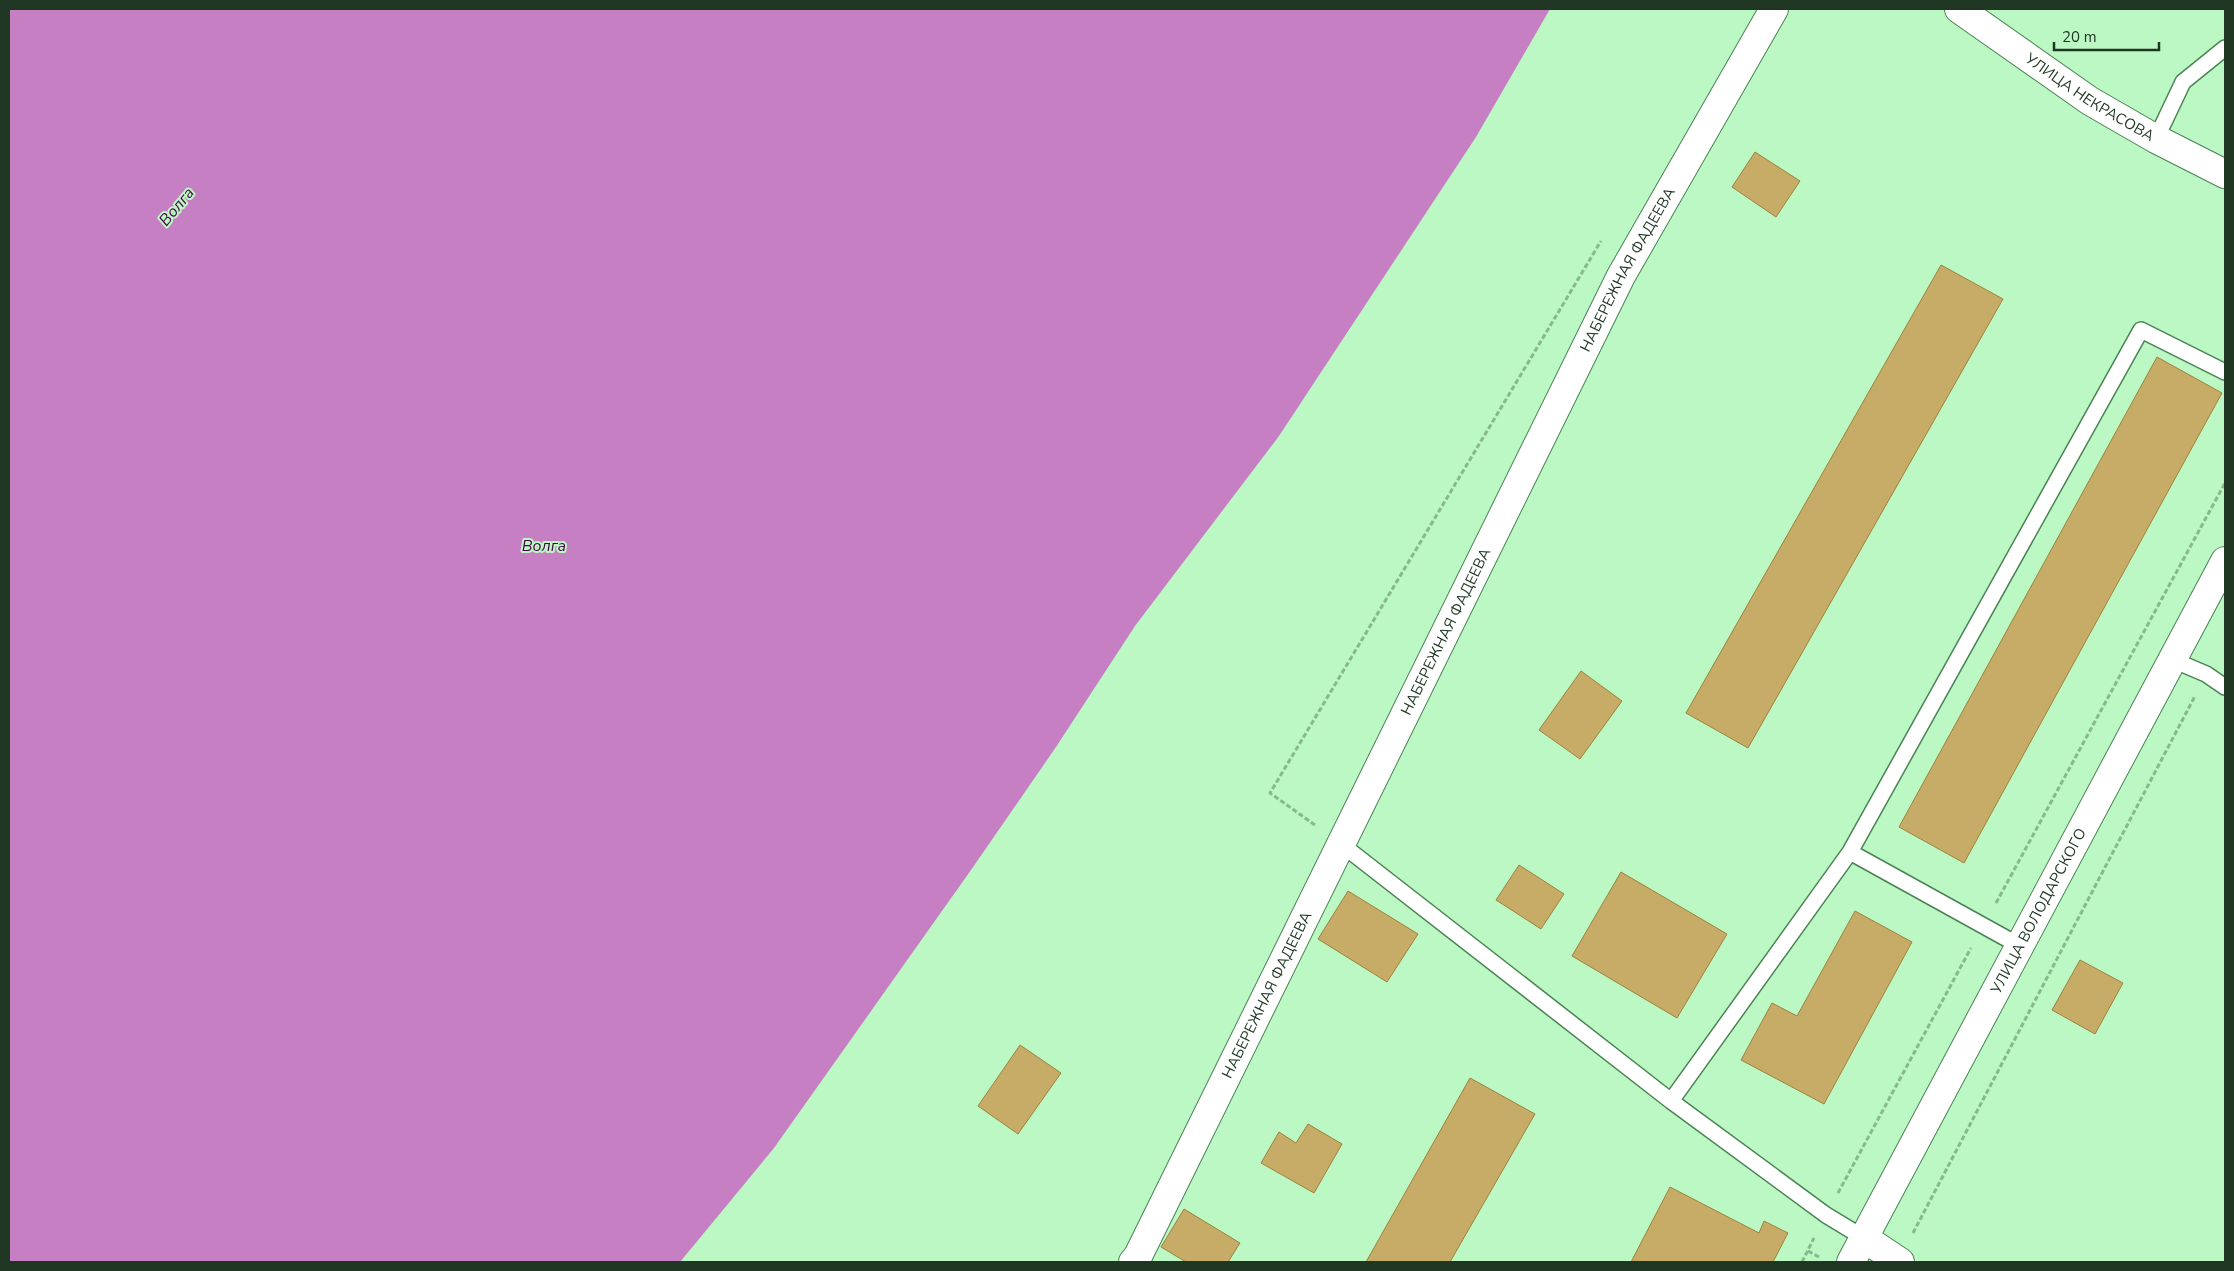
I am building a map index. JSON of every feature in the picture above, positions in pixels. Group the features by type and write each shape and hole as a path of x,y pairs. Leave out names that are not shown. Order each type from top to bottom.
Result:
{"street":[{"name":"НАБЕРЕЖНАЯ ФАДЕЕВА","path":"1133,1262 1138,1256 1621,276 1774,9"},
{"name":"УЛИЦА НЕКРАСОВА","path":"1959,9 2090,102 2156,139 2225,174"},
{"name":"УЛИЦА ВОЛОДАРСКОГО","path":"1851,1262 2225,561"},
{"path":"1864,1238 1899,1262"}],"lane":[{"path":"2156,139 2183,82 2225,48"},
{"path":"1671,1101 1850,852 2141,330 2225,372"},
{"path":"2173,660 2206,674 2225,687"},
{"path":"1341,844 1671,1101 1826,1215 1864,1238"},
{"path":"1850,852 2020,946"}],"path":[{"path":"1341,844 1270,793 1604,236"},
{"path":"1802,1262 2225,483"},
{"path":"1899,1262 2206,674"}],"water":[{"name":"Волга","path":"9,9 1550,9 1476,137 1279,436 1135,626 1056,747 971,870 774,1148 680,1262 9,1262"}],"building":[{"path":"1755,152 1800,181 1776,217 1732,187"},
{"path":"1941,265 2003,299 1748,748 1686,713"},
{"path":"2157,357 2222,393 1964,863 1899,827"},
{"path":"1581,671 1622,701 1580,759 1539,730"},
{"path":"1519,865 1564,894 1541,929 1496,900"},
{"path":"1621,872 1727,934 1677,1018 1572,956"},
{"path":"1348,891 1418,934 1387,982 1318,939"},
{"path":"1855,911 1912,942 1824,1104 1741,1060 1772,1003 1797,1016"},
{"path":"2080,960 2123,983 2095,1034 2052,1010"},
{"path":"1020,1045 1061,1073 1018,1134 978,1106"},
{"path":"1470,1078 1535,1114 1450,1262 1366,1262"},
{"path":"1308,1124 1342,1144 1314,1193 1261,1163 1279,1132 1296,1143"},
{"path":"1670,1187 1759,1233 1764,1221 1788,1233 1773,1262 1631,1262"},
{"path":"1184,1209 1240,1243 1228,1262 1186,1262 1161,1247"}]}
